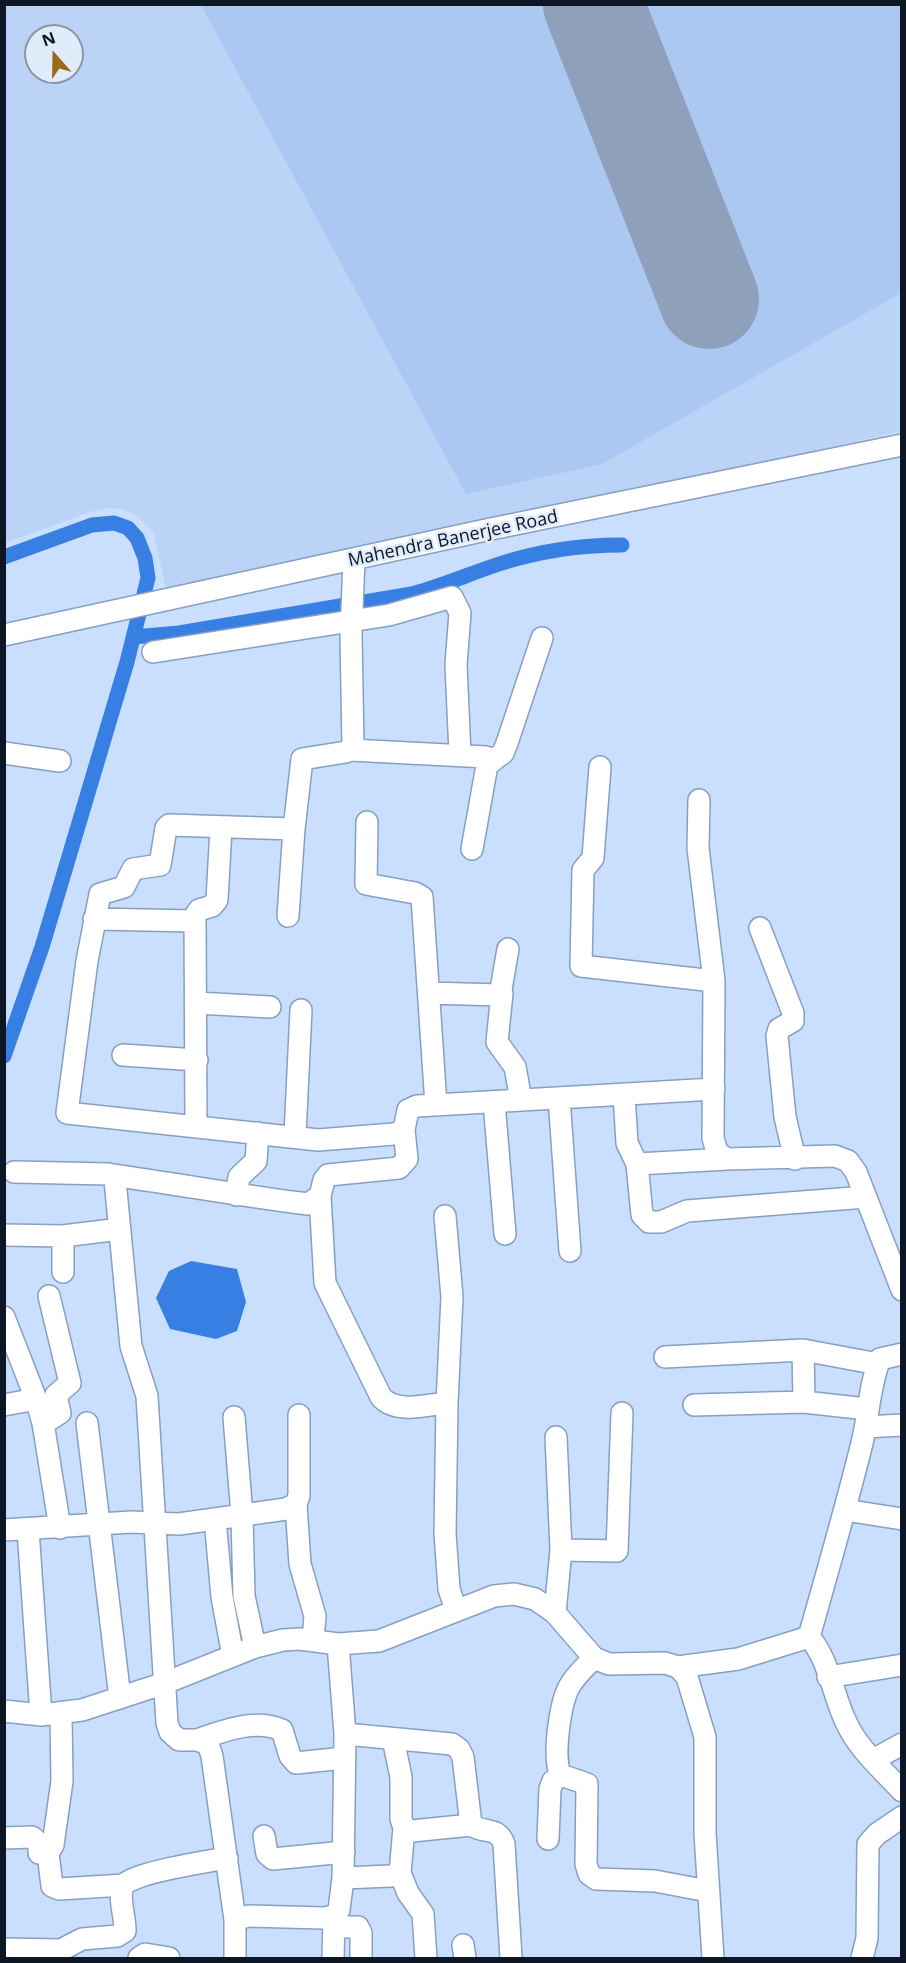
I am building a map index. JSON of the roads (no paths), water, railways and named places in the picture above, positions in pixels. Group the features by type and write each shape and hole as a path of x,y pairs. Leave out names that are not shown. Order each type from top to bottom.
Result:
{"street":[{"name":"Mahendra Banerjee Road","path":"4,635 486,530 902,445"},
{"path":"351,750 354,742 351,618 354,560"},
{"path":"153,652 351,618 389,615 449,598 454,600 460,612 456,665 460,754"},
{"path":"487,765 502,753 507,743 542,638"},
{"path":"288,916 302,759 351,750 460,754 486,758 487,765 472,849"},
{"path":"4,753 60,761"},
{"path":"600,767 593,858 583,870 581,966 598,970 714,981"},
{"path":"699,800 698,848 714,981 713,1138 717,1152 727,1159"},
{"path":"367,822 366,884 416,893 422,897 436,1105"},
{"path":"294,829 169,825 166,828 160,865 134,869 124,887 100,894 94,919 67,1113 295,1135 318,1140 394,1134 404,1130"},
{"path":"196,1126 195,921 196,912 212,906 217,900 221,828"},
{"path":"94,919 195,921"},
{"path":"760,928 793,1013 793,1021 779,1029 777,1036 785,1117 795,1159"},
{"path":"508,949 497,1042 515,1067 521,1100"},
{"path":"429,993 497,996 502,993"},
{"path":"197,1003 270,1007"},
{"path":"295,1135 301,1010"},
{"path":"123,1055 197,1060"},
{"path":"14,1172 112,1175 192,1186 236,1196 308,1204 322,1188 328,1175 399,1168 407,1159 404,1117 408,1110 417,1106 714,1089"},
{"path":"624,1094 627,1143 638,1164 642,1215 649,1222 661,1222 687,1211 866,1197"},
{"path":"559,1098 570,1251"},
{"path":"494,1102 505,1234"},
{"path":"236,1196 239,1177 256,1161 258,1133"},
{"path":"318,1140 326,1283 381,1397 396,1407 447,1403"},
{"path":"638,1164 835,1156 848,1161 856,1172 902,1290"},
{"path":"112,1175 120,1229 131,1346 147,1396 167,1723 170,1732 179,1740 197,1740 228,1729 272,1725 282,1730 290,1756 296,1763 344,1758"},
{"path":"445,1216 452,1297 447,1403 445,1533 449,1589 456,1611"},
{"path":"4,1235 63,1236 120,1229"},
{"path":"63,1236 63,1272"},
{"path":"43,1424 60,1413 56,1395 70,1383 49,1296"},
{"path":"4,1317 36,1399 43,1424 60,1528"},
{"path":"665,1357 803,1350 878,1364"},
{"path":"803,1350 804,1401"},
{"path":"809,1637 845,1510 878,1364 880,1359 902,1354"},
{"path":"4,1405 36,1399"},
{"path":"694,1405 804,1401 902,1425"},
{"path":"561,1550 617,1551 622,1413"},
{"path":"299,1415 299,1496 296,1504 300,1564 315,1616 313,1640"},
{"path":"234,1417 242,1515 244,1596 255,1647"},
{"path":"87,1423 120,1698"},
{"path":"555,1613 561,1550 556,1437"},
{"path":"4,1530 131,1522 156,1525 286,1509 296,1504"},
{"path":"845,1510 902,1519"},
{"path":"215,1519 222,1597 233,1656"},
{"path":"28,1530 51,1715 62,1781 53,1845 48,1853 52,1886 59,1888 124,1885"},
{"path":"4,1711 51,1715 120,1698 165,1683 255,1647 283,1640 313,1640 338,1644 379,1641 494,1596 514,1594 535,1599 555,1613 594,1658 609,1664 665,1663 678,1667 738,1659 809,1637"},
{"path":"809,1637 818,1647 846,1723 858,1745 902,1791"},
{"path":"333,1959 334,1921 342,1899 344,1852 345,1734 338,1644"},
{"path":"561,1775 556,1758 565,1698 576,1676 594,1658"},
{"path":"828,1677 902,1665"},
{"path":"678,1667 687,1677 697,1703 705,1737 705,1833 713,1959"},
{"path":"345,1734 452,1744 459,1749 463,1757 471,1825"},
{"path":"393,1738 400,1777 404,1828 400,1873 408,1893 423,1914 426,1959"},
{"path":"197,1740 208,1744 212,1756 235,1920 235,1959"},
{"path":"873,1760 902,1744"},
{"path":"548,1839 550,1789 553,1781 561,1775"},
{"path":"561,1775 587,1784 586,1864 589,1874 596,1879 641,1880 708,1891"},
{"path":"862,1959 867,1928 868,1844 877,1834 902,1817"},
{"path":"404,1828 412,1831 471,1825 478,1829 494,1830 501,1836 504,1844 511,1959"},
{"path":"264,1836 267,1854 273,1859 344,1852"},
{"path":"4,1838 32,1837 39,1843 39,1853 48,1853"},
{"path":"127,1959 122,1892 124,1885 130,1880 178,1866 227,1858"},
{"path":"343,1878 391,1876 400,1873"},
{"path":"235,1920 248,1916 334,1921 358,1927 361,1933 361,1959"},
{"path":"4,1949 61,1950 82,1939 117,1936 124,1931"},
{"path":"139,1959 145,1954 169,1959"}],"water":[{"path":"191,1261 237,1269 246,1302 237,1331 216,1339 170,1329 156,1298 169,1271"}],"waterway":[{"path":"4,557 92,525 114,523 128,528 137,538 145,558 148,578 127,662 42,947 4,1056"},
{"path":"133,637 179,633 412,594 499,564 544,552 622,545"}]}
